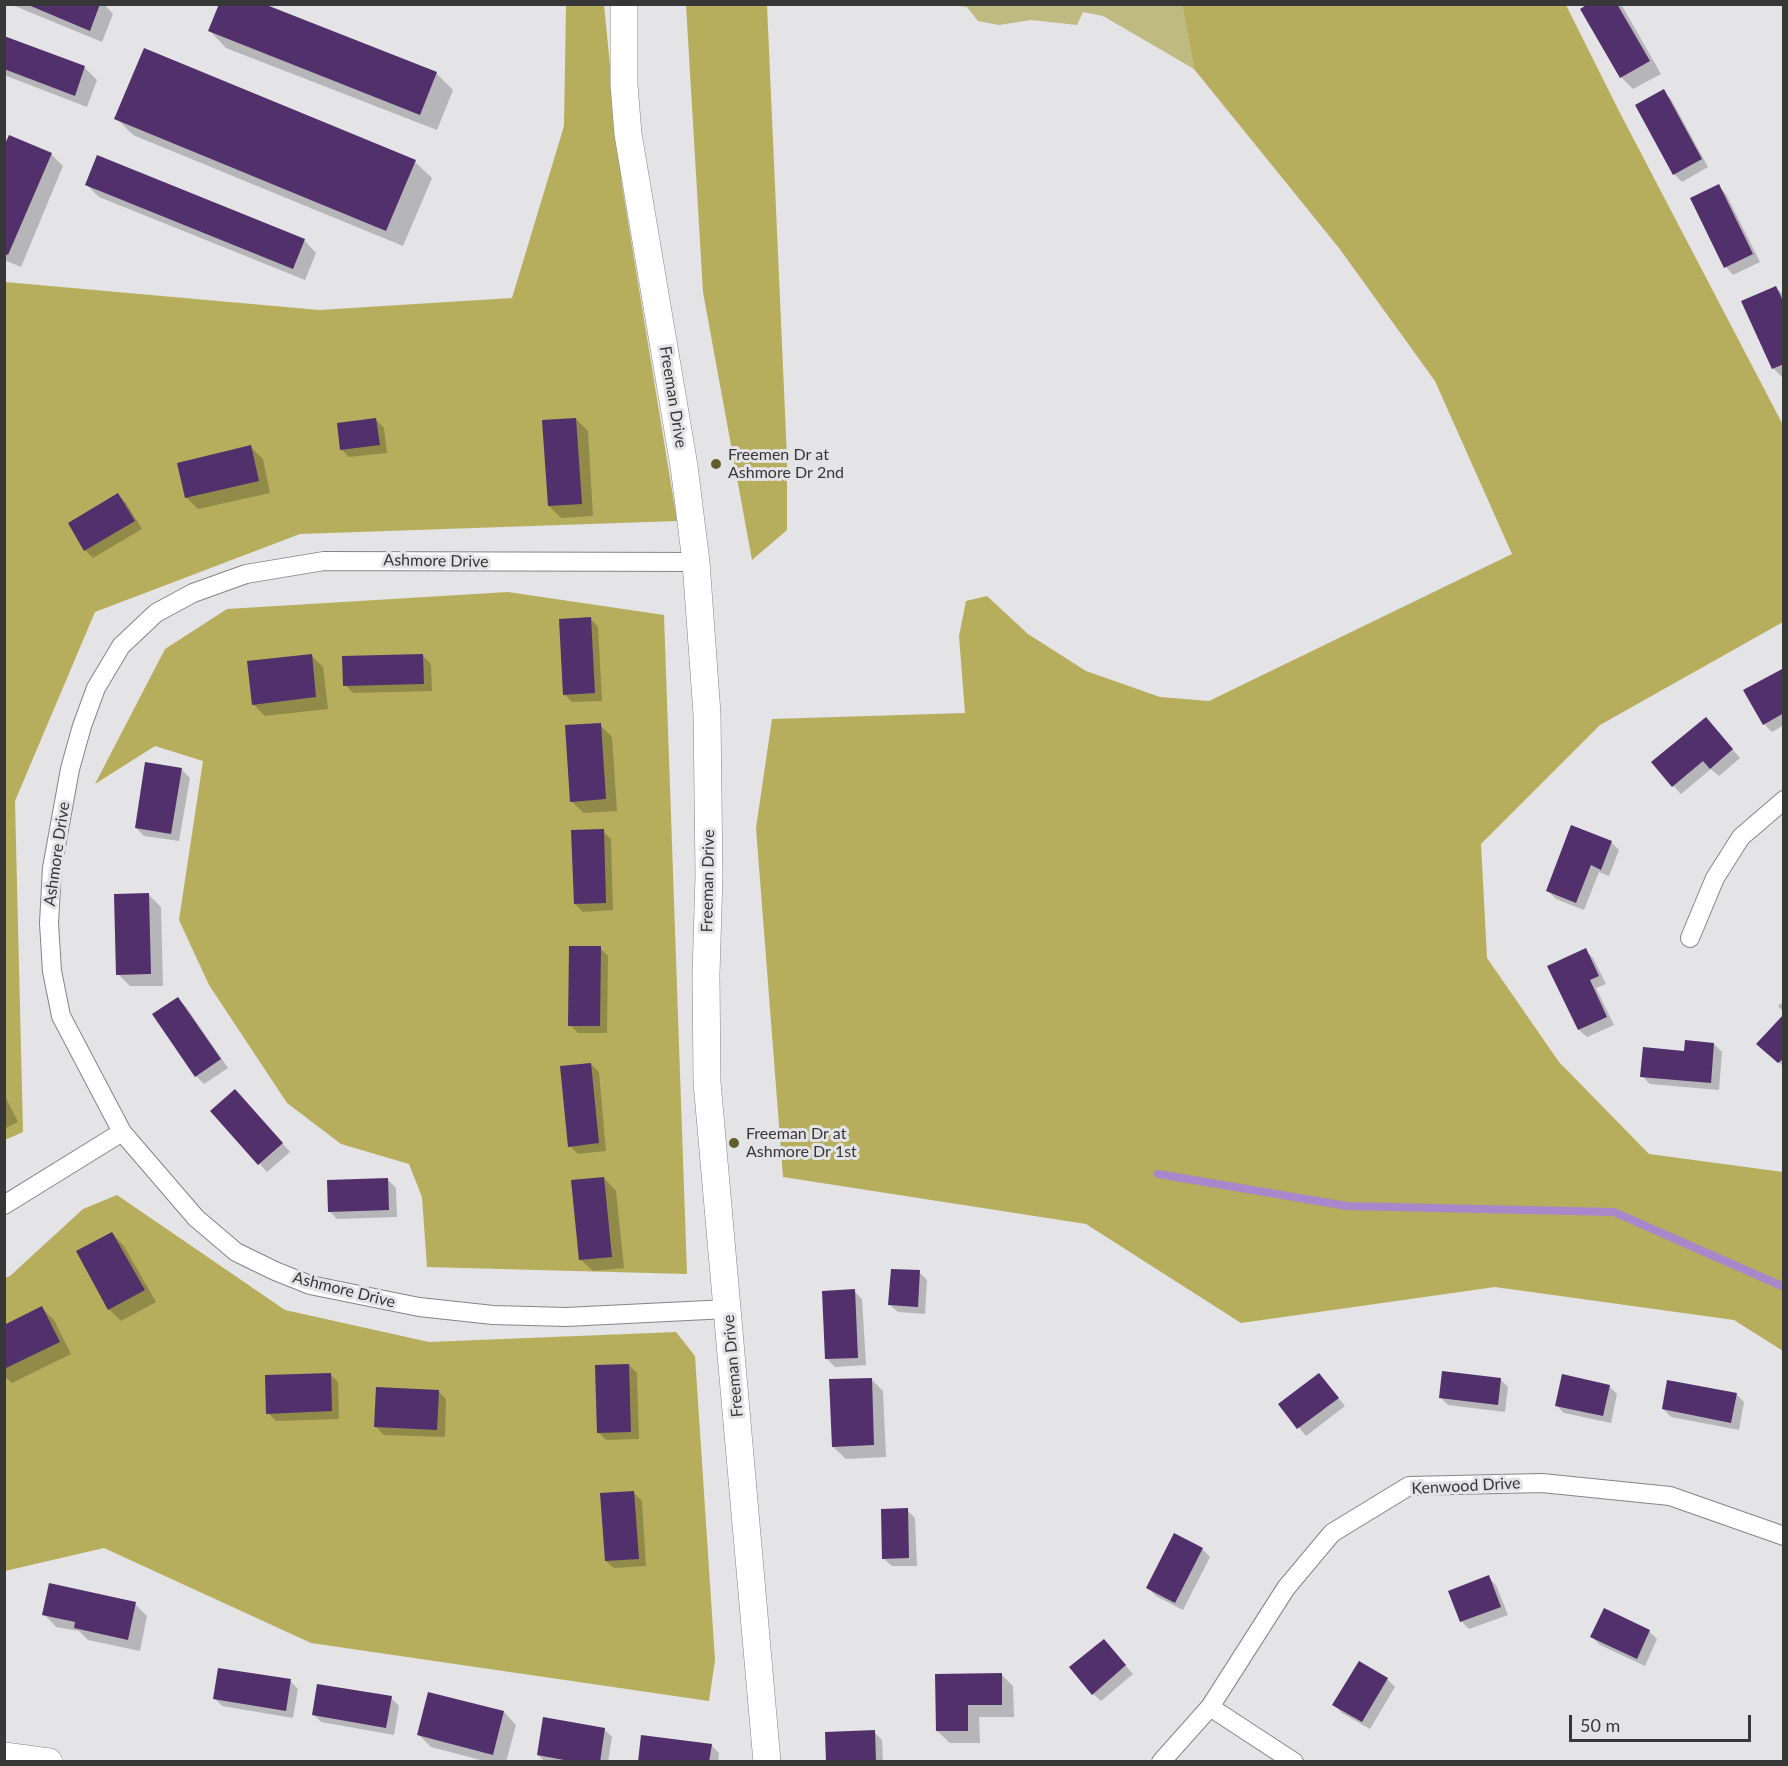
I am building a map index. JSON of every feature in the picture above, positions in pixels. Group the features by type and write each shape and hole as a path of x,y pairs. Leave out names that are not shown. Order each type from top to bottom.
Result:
{"street":[{"name":"Freeman Drive","path":"624,4 624,85 628,134 684,466 696,562 708,725 707,1082 767,1761"},
{"name":"Ashmore Drive","path":"696,562 324,561 246,574 193,593 156,613 121,646 96,688 82,726 70,770 52,868 49,923 52,971 61,1016 122,1132 196,1218 236,1251 275,1271 310,1285 419,1307 493,1315 566,1317 728,1309"},
{"path":"1690,938 1715,878 1741,837 1784,800"},
{"path":"4,1205 122,1132"},
{"name":"Kenwood Drive","path":"1161,1761 1210,1707 1286,1588 1332,1533 1409,1486 1542,1483 1670,1496 1784,1536"},
{"path":"1210,1707 1294,1761"},
{"path":"4,1756 49,1761"}],"shaded area":[{"path":"566,5 604,5 622,185 677,521 300,534 95,612 15,801 23,1132 5,1140 5,282 319,310 512,298 564,126"},
{"path":"686,5 767,5 787,458 787,530 752,560 703,292"},
{"path":"953,5 1182,5 1194,69 1103,16 1083,12 1077,25 1031,20 999,25 978,21 967,7"},
{"path":"1182,5 1566,5 1783,425 1783,622 1600,725 1481,844 1487,958 1559,1062 1649,1154 1783,1172 1783,1351 1734,1320 1495,1287 1241,1323 1086,1224 783,1177 756,828 772,719 965,713 959,636 966,601 987,596 1028,634 1086,671 1160,697 1209,701 1512,554 1435,381 1339,248 1194,69"},
{"path":"508,592 664,615 687,1274 427,1267 422,1197 409,1164 341,1144 287,1103 209,985 179,920 203,761 155,746 95,784 165,649 227,609"},
{"path":"117,1195 285,1310 429,1342 676,1332 695,1356 715,1660 709,1701 311,1643 104,1548 5,1571 4,1278 10,1276 83,1209"}],"building":[{"path":"26,4 100,4 90,31"},
{"path":"219,4 264,4 437,72 420,115 208,31"},
{"path":"1588,4 1617,4 1650,61 1620,78 1580,9"},
{"path":"4,36 85,66 75,96 4,69"},
{"path":"144,48 416,160 386,231 114,119"},
{"path":"1664,89 1702,159 1673,175 1635,105"},
{"path":"9,135 52,153 8,255 4,254 4,146"},
{"path":"97,155 305,239 293,269 85,185"},
{"path":"1719,184 1753,254 1724,268 1690,198"},
{"path":"1776,286 1784,303 1784,364 1772,369 1741,301"},
{"path":"376,418 380,445 340,450 337,423"},
{"path":"576,418 582,504 548,506 542,420"},
{"path":"251,445 259,481 185,498 177,463"},
{"path":"118,493 135,521 84,551 68,523"},
{"path":"591,617 595,693 563,695 559,619"},
{"path":"312,654 316,697 252,705 247,661"},
{"path":"423,654 424,684 343,686 342,656"},
{"path":"1784,668 1784,713 1763,725 1743,690"},
{"path":"1706,717 1733,749 1710,769 1703,761 1672,787 1651,762"},
{"path":"601,723 606,799 570,802 565,725"},
{"path":"145,762 182,768 171,834 135,828"},
{"path":"1571,825 1612,841 1601,870 1591,865 1576,903 1546,891"},
{"path":"604,829 606,903 574,904 571,830"},
{"path":"149,893 151,974 116,975 114,894"},
{"path":"569,946 601,946 600,1026 568,1026"},
{"path":"1586,948 1599,976 1590,980 1607,1017 1578,1030 1547,966"},
{"path":"178,997 221,1059 195,1077 152,1014"},
{"path":"1784,1014 1784,1058 1778,1063 1756,1044"},
{"path":"1685,1040 1714,1043 1711,1083 1640,1077 1643,1047 1684,1051"},
{"path":"591,1063 599,1143 568,1147 560,1066"},
{"path":"235,1089 283,1143 258,1165 210,1111"},
{"path":"604,1177 612,1257 579,1260 571,1180"},
{"path":"388,1178 389,1210 328,1212 327,1180"},
{"path":"112,1232 145,1290 108,1310 76,1251"},
{"path":"891,1269 920,1270 918,1307 888,1305"},
{"path":"855,1289 858,1358 825,1359 822,1291"},
{"path":"42,1306 60,1342 4,1369 4,1325"},
{"path":"629,1364 631,1432 597,1433 595,1365"},
{"path":"1442,1371 1501,1378 1498,1405 1439,1398"},
{"path":"331,1373 332,1411 266,1414 265,1375"},
{"path":"1319,1373 1339,1398 1297,1429 1278,1404"},
{"path":"1562,1374 1610,1385 1603,1416 1555,1406"},
{"path":"872,1378 874,1445 832,1447 829,1379"},
{"path":"1667,1380 1737,1393 1731,1423 1662,1409"},
{"path":"376,1387 439,1390 437,1430 374,1427"},
{"path":"634,1491 639,1559 605,1561 600,1493"},
{"path":"908,1508 909,1558 882,1559 881,1509"},
{"path":"1174,1533 1203,1548 1175,1603 1146,1588"},
{"path":"1489,1575 1501,1607 1460,1622 1448,1591"},
{"path":"49,1583 136,1602 128,1640 74,1628 75,1622 42,1615"},
{"path":"1604,1608 1650,1630 1637,1659 1590,1637"},
{"path":"1104,1639 1126,1665 1092,1695 1069,1667"},
{"path":"1359,1661 1388,1678 1362,1722 1332,1705"},
{"path":"218,1668 291,1679 286,1711 213,1699"},
{"path":"1002,1673 1002,1705 968,1705 968,1731 936,1731 935,1674"},
{"path":"317,1684 392,1696 386,1728 312,1715"},
{"path":"428,1692 504,1711 493,1755 417,1735"},
{"path":"543,1717 605,1728 600,1762 575,1762 537,1755"},
{"path":"875,1730 876,1761 826,1762 825,1732"},
{"path":"641,1735 712,1744 709,1762 638,1762"}],"waterway":[{"path":"1158,1174 1347,1206 1614,1212 1784,1287"}],"place":[{"name":"Freemen Dr at Ashmore Dr 2nd","path":"716,464"},
{"name":"Freeman Dr at Ashmore Dr 1st","path":"734,1143"}]}
